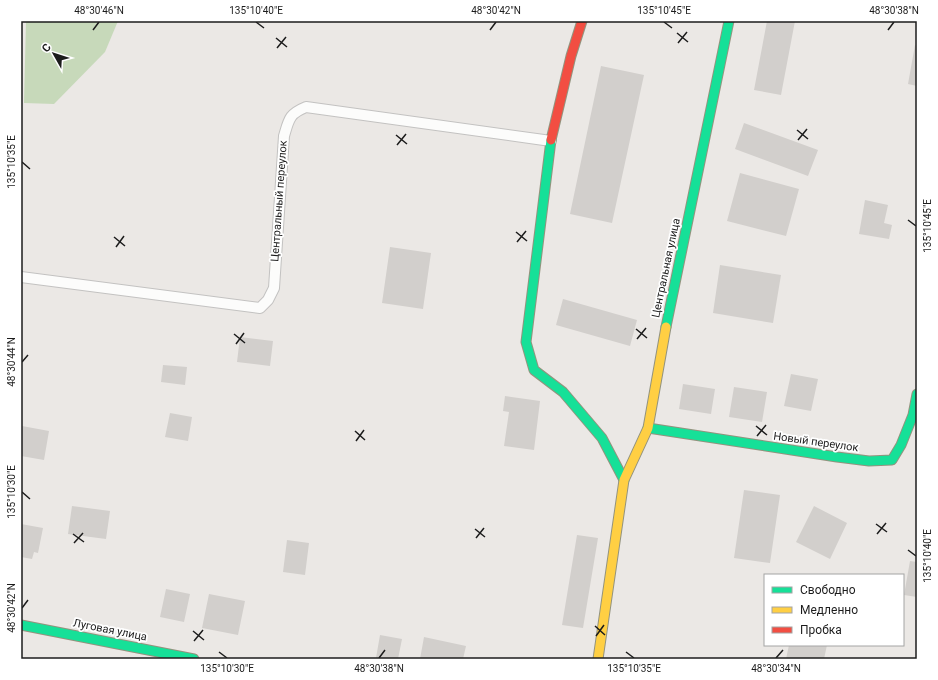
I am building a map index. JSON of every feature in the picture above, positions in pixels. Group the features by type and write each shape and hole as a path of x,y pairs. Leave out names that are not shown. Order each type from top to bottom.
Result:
{"street":[{"path":"582,21 570,56 551,141 526,342 534,370 564,392 602,438 624,480"},
{"name":"Центральная улица","path":"598,659 624,480 648,428 665,332 729,21"},
{"name":"Новый переулок","path":"648,428 837,458 869,461 892,460 901,445 913,416 917,394"},
{"name":"Луговая улица","path":"21,625 194,659"}],"lane":[{"name":"Центральный переулок","path":"21,277 260,308 268,300 274,288 284,136 288,121 295,112 306,107 551,141"}],"green space":[{"path":"26,21 118,21 105,52 54,104 24,103"}],"building":[{"path":"767,21 795,21 781,95 754,90"},
{"path":"915,45 917,46 917,86 908,84"},
{"path":"601,66 644,75 612,223 570,214"},
{"path":"744,123 818,150 808,176 735,149"},
{"path":"740,173 799,189 786,236 727,221"},
{"path":"865,200 888,205 884,223 892,225 889,239 859,234"},
{"path":"390,247 431,253 423,309 382,303"},
{"path":"720,265 781,275 773,323 713,313"},
{"path":"563,299 637,320 630,346 556,325"},
{"path":"240,337 273,341 270,366 237,362"},
{"path":"163,365 187,367 185,385 161,382"},
{"path":"791,374 818,379 811,411 784,406"},
{"path":"683,384 715,389 711,414 679,409"},
{"path":"734,387 767,392 762,422 729,417"},
{"path":"505,396 540,401 534,450 504,446 509,412 503,411"},
{"path":"170,413 192,417 188,441 165,437"},
{"path":"22,426 49,431 44,460 21,456"},
{"path":"744,490 780,495 770,563 734,558"},
{"path":"72,506 110,511 106,539 68,534"},
{"path":"814,506 847,523 830,559 796,542"},
{"path":"21,524 43,528 38,553 34,552 32,559 21,557"},
{"path":"577,535 598,538 583,628 562,625"},
{"path":"287,540 309,543 305,575 283,572"},
{"path":"910,561 917,562 917,597 904,595"},
{"path":"166,589 190,594 184,622 160,617"},
{"path":"209,594 245,601 238,635 202,628"},
{"path":"380,635 402,639 398,659 376,658"},
{"path":"424,637 466,646 463,659 420,659"},
{"path":"789,646 827,646 824,659 786,659"}],"traffic: fast":[{"path":"666,327 729,21"},
{"path":"551,140 526,342 534,370 563,392 602,438 624,480"},
{"path":"648,428 837,457 869,461 892,460 901,445 913,415 917,394"},
{"path":"21,625 194,659"}],"traffic: slow":[{"path":"598,659 624,480 648,428 666,327"}],"traffic: jam":[{"path":"551,140 571,56 582,21"}]}
